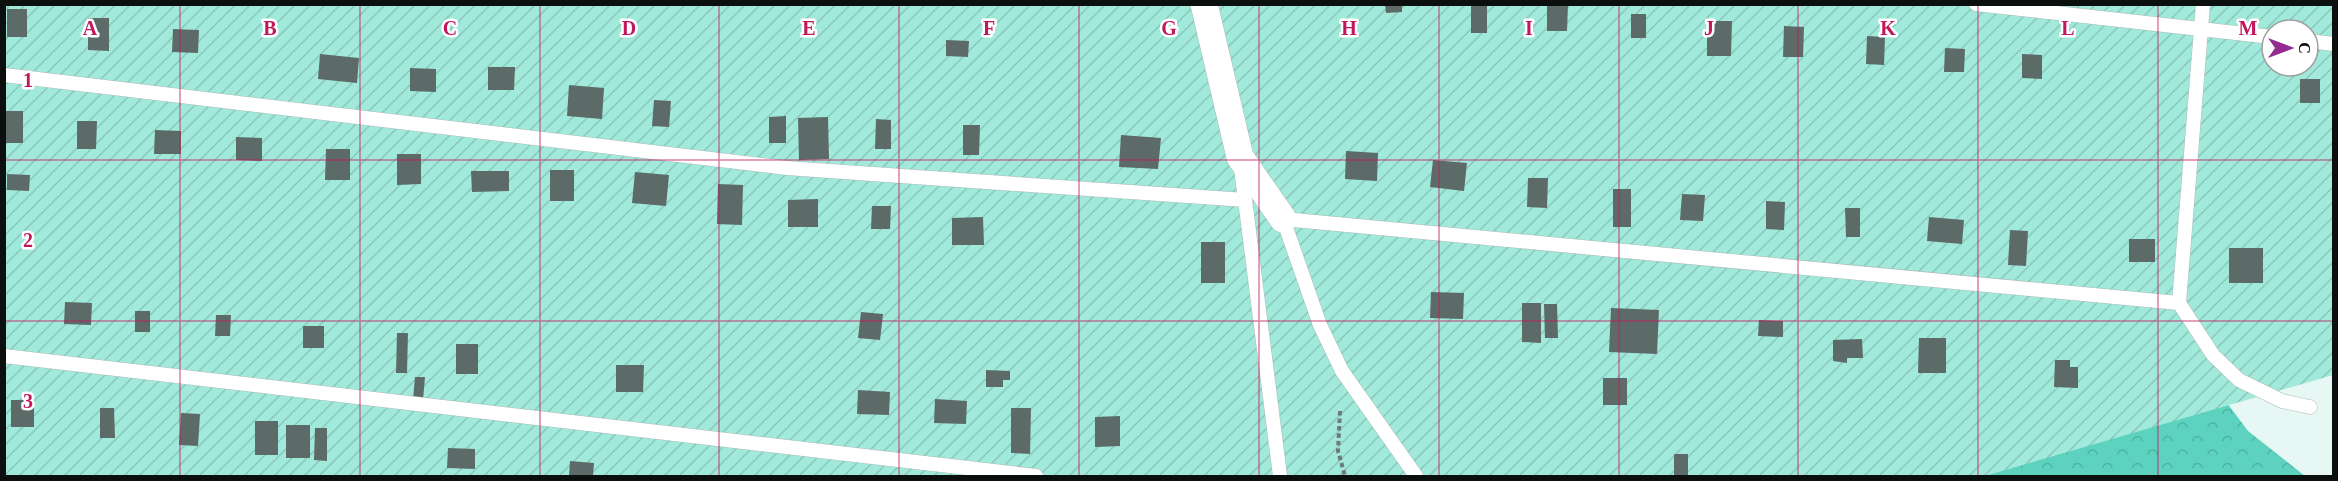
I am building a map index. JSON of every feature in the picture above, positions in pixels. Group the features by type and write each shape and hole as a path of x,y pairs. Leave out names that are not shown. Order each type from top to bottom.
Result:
{"street":[{"path":"1204,4 1240,157 1283,219"}],"lane":[{"path":"1976,4 2260,36"},
{"path":"2203,4 2179,303 2213,355 2240,380 2282,401 2310,407"},
{"path":"4,75 787,168 1245,200"},
{"path":"1240,157 1280,477"},
{"path":"1416,477 1342,371 1320,326 1283,219 2179,303"},
{"path":"4,356 1036,477"}],"path":[{"path":"1342,371 1338,451 1345,477"}],"green space":[{"path":"4,5 2333,5 2333,375 1985,476 5,476"},
{"path":"2163,317 2248,431 2305,476 1944,476"}],"building":[{"path":"1385,4 1402,4 1402,12 1386,13"},
{"path":"1471,4 1487,4 1487,33 1471,33"},
{"path":"1547,5 1568,5 1567,31 1547,31"},
{"path":"7,9 27,9 27,37 7,37"},
{"path":"1631,14 1646,14 1646,38 1631,38"},
{"path":"88,18 109,18 109,51 88,50"},
{"path":"1707,21 1732,21 1731,56 1707,56"},
{"path":"1784,26 1804,27 1803,57 1783,57"},
{"path":"173,29 199,30 198,53 172,52"},
{"path":"1867,36 1885,37 1884,65 1866,64"},
{"path":"946,40 969,41 968,57 946,56"},
{"path":"1945,48 1965,49 1964,72 1944,72"},
{"path":"320,54 359,58 357,83 318,79"},
{"path":"2022,54 2042,55 2042,79 2022,78"},
{"path":"488,67 515,67 514,90 488,90"},
{"path":"410,68 436,69 436,92 410,91"},
{"path":"2300,79 2320,79 2320,103 2300,103"},
{"path":"569,85 604,88 602,119 567,116"},
{"path":"654,100 671,101 669,127 652,126"},
{"path":"4,111 23,111 23,143 4,143"},
{"path":"786,116 786,143 769,143 769,117"},
{"path":"828,117 829,159 799,160 798,118"},
{"path":"876,119 891,120 891,149 875,149"},
{"path":"77,121 97,121 96,149 77,149"},
{"path":"963,125 980,125 979,155 963,155"},
{"path":"155,130 181,131 181,154 154,154"},
{"path":"1121,135 1161,138 1158,169 1119,167"},
{"path":"236,137 262,138 262,161 236,160"},
{"path":"326,149 350,149 350,180 325,180"},
{"path":"1346,151 1378,153 1377,181 1345,179"},
{"path":"397,154 421,154 421,184 397,185"},
{"path":"1433,160 1467,163 1464,191 1430,187"},
{"path":"550,170 574,170 574,201 550,201"},
{"path":"471,171 509,171 509,191 472,192"},
{"path":"635,172 669,175 666,206 632,203"},
{"path":"7,174 30,175 29,191 7,190"},
{"path":"1528,178 1548,178 1547,208 1527,207"},
{"path":"718,184 743,185 742,225 717,224"},
{"path":"1613,189 1631,189 1631,227 1613,227"},
{"path":"1682,194 1705,195 1703,221 1680,220"},
{"path":"818,199 818,227 788,227 788,200"},
{"path":"1766,201 1785,202 1784,230 1766,229"},
{"path":"872,206 891,206 890,229 871,229"},
{"path":"1845,208 1860,208 1860,237 1846,237"},
{"path":"983,217 984,245 952,245 952,218"},
{"path":"1929,217 1964,220 1962,244 1927,241"},
{"path":"2010,230 2028,231 2026,266 2008,265"},
{"path":"2129,239 2155,239 2155,262 2129,262"},
{"path":"1201,242 1225,242 1225,283 1201,283"},
{"path":"2229,248 2263,248 2263,283 2229,283"},
{"path":"1431,292 1464,293 1463,319 1430,318"},
{"path":"65,302 92,303 91,325 64,324"},
{"path":"1522,303 1541,303 1541,343 1522,342"},
{"path":"1544,304 1557,304 1558,338 1545,338"},
{"path":"1611,308 1659,310 1657,354 1609,352"},
{"path":"135,311 150,311 150,332 135,332"},
{"path":"861,312 883,314 880,340 858,338"},
{"path":"216,315 231,315 230,336 215,336"},
{"path":"1759,320 1783,321 1783,337 1758,336"},
{"path":"303,326 324,326 324,348 303,348"},
{"path":"397,333 408,333 407,373 396,373"},
{"path":"1919,338 1946,338 1946,373 1918,373"},
{"path":"1862,339 1863,358 1847,358 1847,363 1833,361 1833,340"},
{"path":"456,344 478,344 478,374 456,374"},
{"path":"2055,360 2070,360 2070,367 2078,367 2078,388 2054,387"},
{"path":"616,365 644,365 643,392 616,392"},
{"path":"986,370 1010,371 1010,380 1003,380 1003,387 986,387"},
{"path":"415,377 425,377 423,400 413,400"},
{"path":"1603,378 1627,378 1627,405 1603,405"},
{"path":"858,390 890,392 889,415 857,414"},
{"path":"935,399 967,401 966,424 934,423"},
{"path":"11,400 34,400 34,427 11,427"},
{"path":"100,408 114,408 115,438 100,438"},
{"path":"1011,408 1031,408 1030,454 1011,453"},
{"path":"181,413 200,414 198,446 179,445"},
{"path":"1120,416 1120,446 1095,447 1095,417"},
{"path":"255,421 278,421 278,455 255,455"},
{"path":"286,425 310,425 310,458 286,458"},
{"path":"315,428 327,428 327,461 314,460"},
{"path":"448,448 475,449 475,469 447,468"},
{"path":"1674,454 1688,454 1688,476 1674,476"},
{"path":"570,461 594,463 593,476 569,476"}]}
